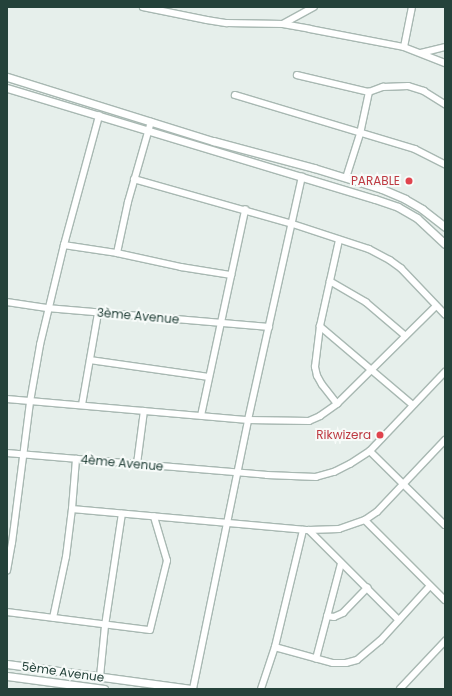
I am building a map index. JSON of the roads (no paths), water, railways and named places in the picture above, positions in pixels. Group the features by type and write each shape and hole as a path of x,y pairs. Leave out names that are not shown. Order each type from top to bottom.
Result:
{"street":[{"path":"143,7 228,23 283,24 404,47 445,63"},
{"path":"283,24 314,7"},
{"path":"404,47 412,7"},
{"path":"421,53 445,47"},
{"path":"297,75 369,92 383,87 408,86 424,91 445,104"},
{"path":"7,77 151,122 346,178 405,199 422,209 445,227"},
{"path":"7,88 148,132 368,196 398,207 417,218 445,244"},
{"path":"346,178 360,134 369,92"},
{"path":"235,95 360,134 415,149 445,164"},
{"path":"7,570 12,543 22,454 47,308 99,116"},
{"path":"117,253 134,179 151,122"},
{"path":"192,689 228,522 248,420 293,224 302,177"},
{"path":"134,179 293,224 369,249 390,260 405,272 445,314"},
{"path":"201,416 245,210"},
{"path":"337,404 317,376 316,355 320,326 339,240"},
{"path":"64,245 117,253 181,267 231,275"},
{"path":"330,281 366,302 406,336"},
{"name":"3ème Avenue","path":"7,302 98,313 269,327"},
{"path":"7,399 248,420 309,422 337,404 436,306"},
{"path":"82,405 98,313"},
{"path":"320,326 413,406"},
{"path":"90,360 209,377"},
{"name":"4ème Avenue","path":"7,453 238,472 316,476 334,472 370,451 445,372"},
{"path":"136,464 144,411"},
{"path":"72,510 228,522 306,530 339,529 365,520 376,512 445,442"},
{"path":"370,451 445,525"},
{"path":"53,618 66,557 76,459"},
{"path":"100,677 105,626 122,514"},
{"path":"7,612 105,626 147,630 151,628 167,561 154,517"},
{"path":"365,520 445,600"},
{"path":"306,530 400,620"},
{"path":"261,689 306,530"},
{"path":"316,659 341,564"},
{"path":"274,647 316,659 346,663 357,660 380,641 430,586"},
{"path":"327,616 334,617 343,612 367,588"},
{"path":"400,689 445,641"},
{"name":"5ème Avenue","path":"7,664 192,689"},
{"name":"5ème Avenue","path":"7,676 104,689"}],"place":[{"name":"PARABLE","path":"409,181"},
{"name":"Rikwizera","path":"380,435"}]}
